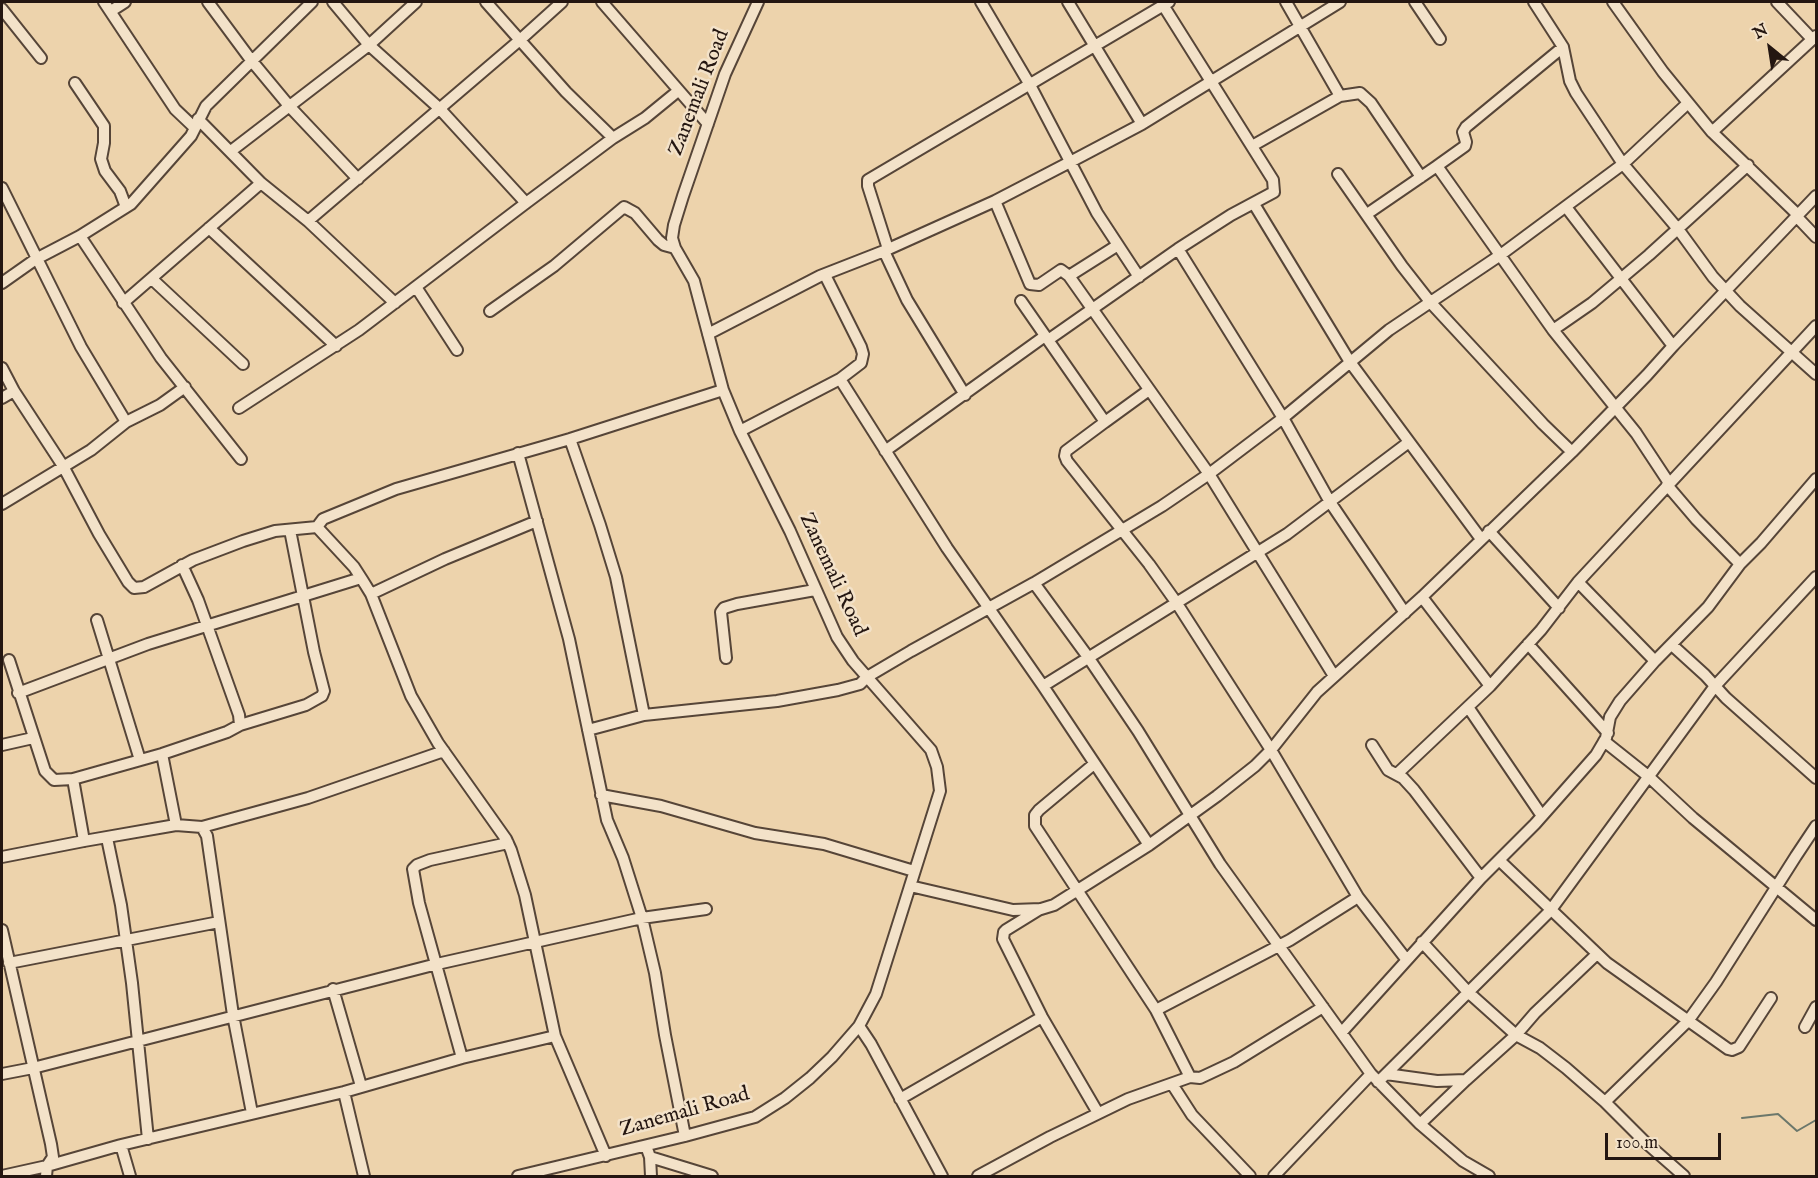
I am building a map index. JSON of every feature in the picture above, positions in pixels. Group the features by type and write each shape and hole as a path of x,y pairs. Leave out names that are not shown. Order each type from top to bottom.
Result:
{"street":[{"path":"104,2 175,109 197,123 231,151 261,183 308,221 395,303"},
{"path":"111,11 125,2"},
{"path":"208,2 251,60 290,107 358,179"},
{"path":"2,283 36,259 80,236 126,207 184,144 206,106 312,2"},
{"path":"333,2 369,45 439,108 526,203"},
{"path":"231,151 369,45 416,2"},
{"path":"486,2 561,86 614,138"},
{"path":"308,221 562,2"},
{"path":"602,2 708,124"},
{"name":"Zanemali Road","path":"518,1176 533,1175 606,1156 648,1151 685,1136 755,1117 810,1078 859,1026 876,994 940,791 937,766 931,750 867,677 837,638 790,531 740,431 723,390 694,281 675,248 672,238 674,225 725,74 758,2"},
{"path":"981,2 1072,161 1097,213 1139,277"},
{"path":"1068,2 1142,124"},
{"path":"1286,2 1340,96"},
{"path":"708,334 825,275 995,201 1072,161 1142,124 1340,2"},
{"path":"1416,2 1440,39"},
{"path":"1534,2 1563,48 1570,81 1576,93 1623,164 1678,229 1713,277 1816,374"},
{"path":"1613,2 1663,72 1712,132 1748,165 1816,237"},
{"path":"1712,132 1814,37 1777,2"},
{"path":"885,450 1178,249 1231,215 1271,195 1275,189 1273,180 1166,3 868,180 886,250 907,300 964,395"},
{"path":"2,9 41,58"},
{"path":"1366,214 1465,146 1466,142 1462,132 1466,127 1563,48"},
{"path":"75,83 104,126 101,159 105,171 120,191 126,207"},
{"path":"239,408 336,346 614,138 645,118 678,91"},
{"path":"1251,146 1340,96 1360,93 1365,96 1421,177"},
{"path":"588,730 644,715 777,701 860,684 867,677 1123,530 1209,474 1283,418 1389,330 1499,256 1623,164 1688,103"},
{"path":"1553,330 1592,303 1748,165"},
{"path":"1437,166 1553,330 1636,433 1668,484 1696,519 1740,564"},
{"path":"1338,174 1402,266 1431,303 1543,424 1572,452"},
{"path":"123,303 261,183"},
{"path":"2,188 81,347 126,422"},
{"path":"1098,1113 1042,1017 1003,935 1006,930 1054,904 1149,845 1255,766 1271,750 1302,709 1334,676 1422,597 1572,452 1816,196"},
{"path":"995,201 1030,284 1039,285 1061,270 1069,276 1209,474 1334,676"},
{"path":"1254,204 1350,362 1408,442 1485,535 1559,608"},
{"path":"490,311 544,273 624,207 635,213 664,245 675,248"},
{"path":"1566,207 1672,346"},
{"path":"209,228 336,346"},
{"path":"80,236 123,303 241,459"},
{"path":"1069,276 1118,245"},
{"path":"1178,249 1283,418 1330,502 1405,613"},
{"path":"740,431 840,379 861,363 863,354 861,347 825,275"},
{"path":"152,279 243,364"},
{"path":"416,287 458,350"},
{"path":"1021,301 1105,422"},
{"path":"1397,774 1490,686 1559,608 1578,582 1816,326"},
{"path":"2,368 14,391 63,466 99,534 134,588 144,587 182,565 243,540 275,531 317,527 323,519 396,489 570,439 723,390"},
{"path":"840,379 947,548 1149,845"},
{"path":"2,504 91,450 126,422 160,405 185,387"},
{"path":"1149,390 1066,451 1065,456 1176,602 1271,750 1358,897 1406,959"},
{"path":"2,398 14,391"},
{"path":"570,439 616,577 644,715"},
{"path":"1043,686 1287,534 1408,442"},
{"path":"518,453 571,649 607,820 623,858 642,918 655,973 685,1136"},
{"path":"1342,1032 1406,959 1542,816 1596,755 1606,737 1611,717 1620,701 1708,607 1740,564 1761,543 1816,478"},
{"path":"370,594 537,520"},
{"path":"317,527 354,567 361,578 370,594 411,696 444,752 508,843 525,895 555,1036 606,1156"},
{"path":"9,660 33,738 49,777 54,780 73,779 162,754 240,725 306,705 322,696 324,692 290,530"},
{"path":"182,565 208,627 239,715 240,725"},
{"path":"1274,1176 1550,911 1715,686 1816,577"},
{"path":"18,693 110,658 361,578"},
{"path":"1578,582 1655,661"},
{"path":"1034,583 1138,731 1220,864 1342,1032 1420,1124 1463,1161 1489,1176"},
{"path":"726,658 721,612 724,608 815,590"},
{"path":"1422,597 1490,686"},
{"path":"97,620 140,760"},
{"path":"1528,644 1606,737 1693,818 1816,920"},
{"path":"1672,645 1706,675 1726,698 1816,778"},
{"path":"1468,707 1542,816"},
{"path":"2,745 33,738"},
{"path":"1372,745 1388,770 1397,774 1414,790 1481,878"},
{"path":"2,857 176,825 202,827 308,798 444,752"},
{"path":"162,754 176,825"},
{"path":"1094,764 1039,810 1034,820 1035,826 1078,888 1156,1010 1190,1077"},
{"path":"73,779 84,841"},
{"path":"601,795 661,806 755,833 824,844 914,871"},
{"path":"1605,1102 1688,1021 1731,960 1816,826"},
{"path":"202,827 207,836 233,1015 252,1113"},
{"path":"107,838 126,941 148,1139"},
{"path":"462,1058 417,892 413,868 430,860 508,843"},
{"path":"1500,861 1597,954 1728,1049 1732,1050 1742,1044 1771,998"},
{"path":"910,886 1013,910 1041,909"},
{"path":"1156,1010 1279,946 1358,897"},
{"path":"2,1074 437,964 642,918 706,909"},
{"path":"9,963 219,922"},
{"path":"2,930 53,1157 47,1171"},
{"path":"1422,942 1468,992 1515,1035 1549,1054 1605,1102 1644,1141 1684,1176"},
{"path":"1420,1124 1597,954"},
{"path":"333,989 361,1086"},
{"path":"978,1176 1128,1099 1190,1077 1200,1078 1234,1062 1323,1007"},
{"path":"1805,1027 1816,1007"},
{"path":"900,1099 1042,1017"},
{"path":"859,1026 942,1176"},
{"path":"2,1176 47,1171 121,1145 344,1092 462,1058 555,1036"},
{"path":"1379,1076 1437,1081 1466,1080"},
{"path":"1172,1084 1192,1115 1250,1176"},
{"path":"344,1092 364,1176"},
{"path":"121,1145 130,1176"},
{"path":"651,1176 648,1151 712,1176"}],"waterway":[{"path":"1742,1118 1778,1114 1797,1131 1816,1120"}]}
